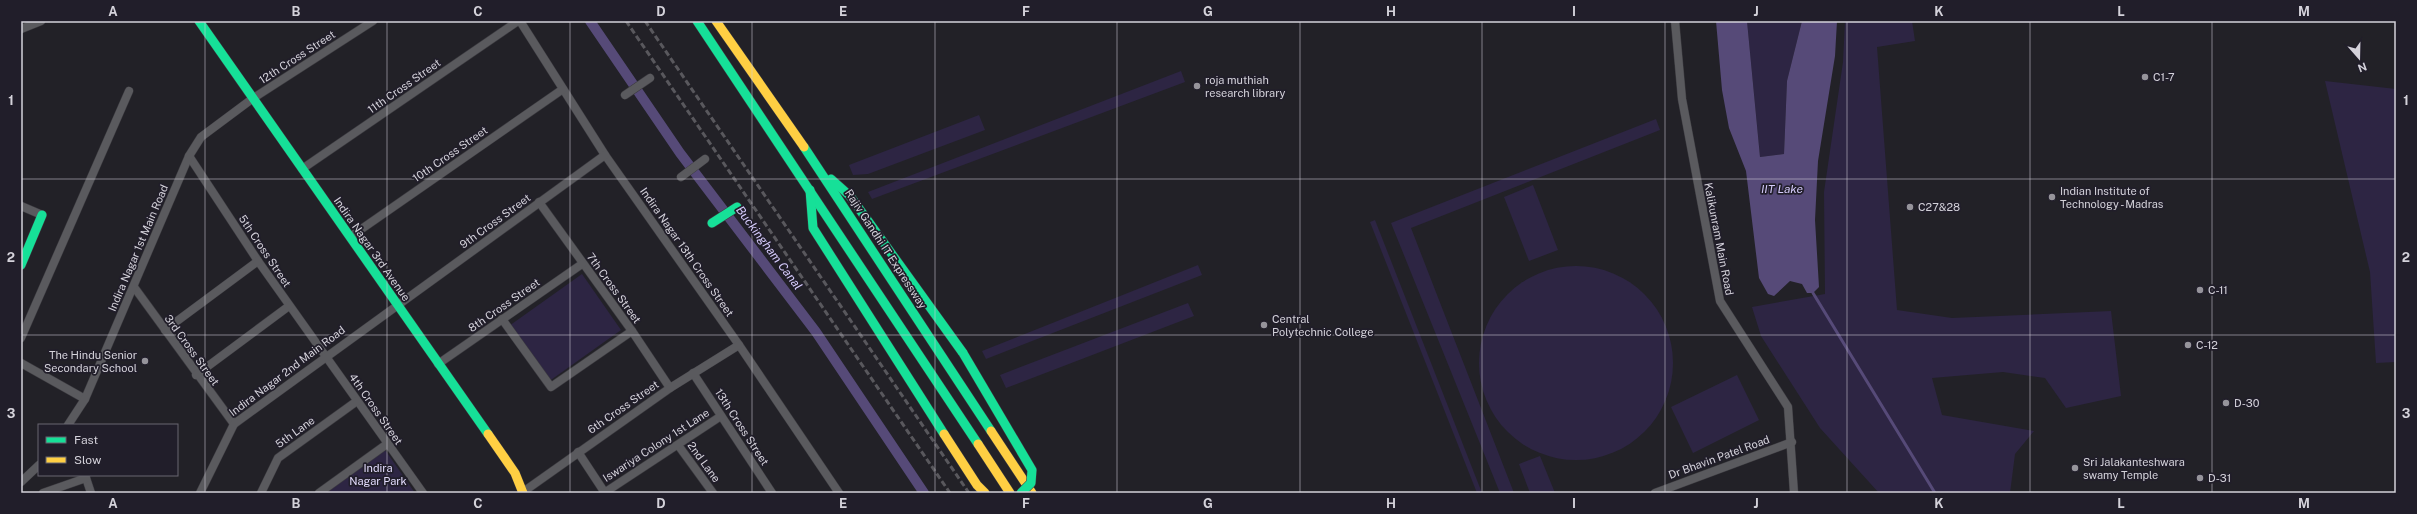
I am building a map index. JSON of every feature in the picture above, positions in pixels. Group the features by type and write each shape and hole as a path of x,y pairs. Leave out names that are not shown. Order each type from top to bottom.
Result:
{"main road":[{"path":"697,21 810,188 869,282 1010,493"},
{"name":"Rajiv Gandhi IT Expressway","path":"716,21 818,167 1032,493"},
{"name":"Indira Nagar 3rd Avenue","path":"204,23 252,99 515,473 523,492"},
{"path":"818,167 850,196 963,353 1032,470 1032,483 1021,493"},
{"path":"810,188 813,228 977,484 985,493"},
{"path":"712,223 737,207"},
{"path":"21,265 42,215"}],"street":[{"path":"21,29 41,21"},
{"name":"12th Cross Street","path":"252,99 373,21"},
{"name":"Indira Nagar 13th Cross Street","path":"519,21 605,154 739,345 839,493"},
{"name":"11th Cross Street","path":"302,169 519,21"},
{"name":"Kalikunram Main Road","path":"1675,21 1682,99 1720,301 1788,407 1792,442 1794,493"},
{"path":"625,95 650,78"},
{"name":"10th Cross Street","path":"350,237 563,89"},
{"path":"21,338 129,91"},
{"name":"Indira Nagar 1st Main Road","path":"69,424 85,398 189,156 201,137 252,99"},
{"name":"9th Cross Street","path":"397,305 605,154"},
{"name":"5th Cross Street","path":"189,156 258,261 325,356"},
{"path":"681,176 705,159"},
{"name":"7th Cross Street","path":"539,202 582,264 632,331 670,388"},
{"path":"21,206 42,215"},
{"path":"165,330 258,261"},
{"name":"8th Cross Street","path":"438,364 582,264"},
{"name":"3rd Cross Street","path":"134,287 196,375 234,424"},
{"name":"Indira Nagar 2nd Main Road","path":"200,493 234,424 325,356 397,305"},
{"path":"196,375 289,306"},
{"path":"502,319 551,387 632,331"},
{"name":"6th Cross Street","path":"523,492 670,388 739,345"},
{"name":"4th Cross Street","path":"325,356 422,493"},
{"path":"21,362 85,398"},
{"name":"13th Cross Street","path":"694,373 772,493"},
{"name":"5th Lane","path":"261,493 278,458 357,401"},
{"name":"Iswariya Colony 1st Lane","path":"605,493 721,416"},
{"name":"Dr Bhavin Patel Road","path":"1655,493 1792,442"},
{"path":"319,493 387,444"},
{"name":"2nd Lane","path":"678,444 713,493"},
{"path":"578,452 605,493"},
{"path":"21,482 38,466"},
{"path":"43,493 86,476 91,493"}],"green space":[{"path":"1747,21 1802,21 1787,81 1784,154 1760,157"},
{"path":"1845,21 1912,21 1915,41 1877,47 1897,310 1952,318 2111,311 2121,396 2066,408 2045,378 2003,372 1932,378 1942,415 2034,431 2015,454 2010,493 1879,493 1820,428 1761,336 1752,307 1825,294 1824,192 1843,62"},
{"path":"1181,71 1185,82 872,199 868,192"},
{"path":"2325,81 2396,89 2396,362 2376,363 2370,272"},
{"path":"979,115 985,130 868,174 853,175 849,165"},
{"path":"1656,119 1660,130 1411,228 1514,493 1500,493 1391,223"},
{"path":"1533,185 1558,250 1529,261 1504,197"},
{"path":"1375,220 1482,493 1477,493 1370,222"},
{"path":"1198,265 1202,275 986,359 982,351"},
{"path":"1576,266 1604,270 1622,278 1637,288 1651,302 1661,317 1669,335 1673,363 1669,391 1661,409 1651,424 1637,438 1622,448 1604,456 1576,460 1548,456 1530,448 1515,438 1501,424 1491,409 1483,391 1479,363 1483,335 1491,317 1501,302 1515,288 1530,278 1548,270"},
{"path":"582,274 621,330 548,382 509,326"},
{"path":"1188,303 1194,316 1006,388 1000,375"},
{"path":"1737,375 1759,420 1693,453 1671,407"},
{"name":"Indira Nagar Park","path":"383,447 415,493 321,493"},
{"path":"1540,456 1555,493 1530,493 1519,464"}],"water":[{"name":"IIT Lake","path":"1716,21 1747,21 1760,157 1784,154 1787,81 1802,21 1837,21 1835,56 1818,161 1815,220 1819,287 1813,293 1807,293 1802,284 1790,281 1774,296 1768,294 1759,278 1746,171 1729,128 1722,90"}],"waterway":[{"name":"Buckingham Canal","path":"590,21 680,153 816,332 924,493"},
{"path":"1813,293 1935,493"}],"railway":[{"path":"626,21 950,493"},
{"path":"645,21 969,493"}],"traffic: fast":[{"path":"199,21 488,434"},
{"path":"697,21 978,444"},
{"path":"804,147 991,431"},
{"path":"831,179 850,196 963,353"},
{"path":"810,190 813,228 944,434"},
{"path":"712,223 737,207"},
{"path":"21,265 42,215"},
{"path":"963,353 1032,470 1031,483 1021,493"}],"traffic: slow":[{"path":"716,21 804,147"},
{"path":"991,431 1032,493"},
{"path":"488,434 515,473 523,493"},
{"path":"944,434 977,485 985,493"},
{"path":"978,444 1010,493"}],"place":[{"name":"C1-7","path":"2145,77"},
{"name":"roja muthiah research library","path":"1197,86"},
{"name":"Indian Institute of Technology - Madras","path":"2052,197"},
{"name":"C27&28","path":"1910,207"},
{"name":"C-11","path":"2200,290"},
{"name":"Central Polytechnic College","path":"1264,325"},
{"name":"C-12","path":"2188,345"},
{"name":"The Hindu Senior Secondary School","path":"145,361"},
{"name":"D-30","path":"2226,403"},
{"name":"Sri Jalakanteshwara swamy Temple","path":"2075,468"},
{"name":"D-31","path":"2200,478"}]}
